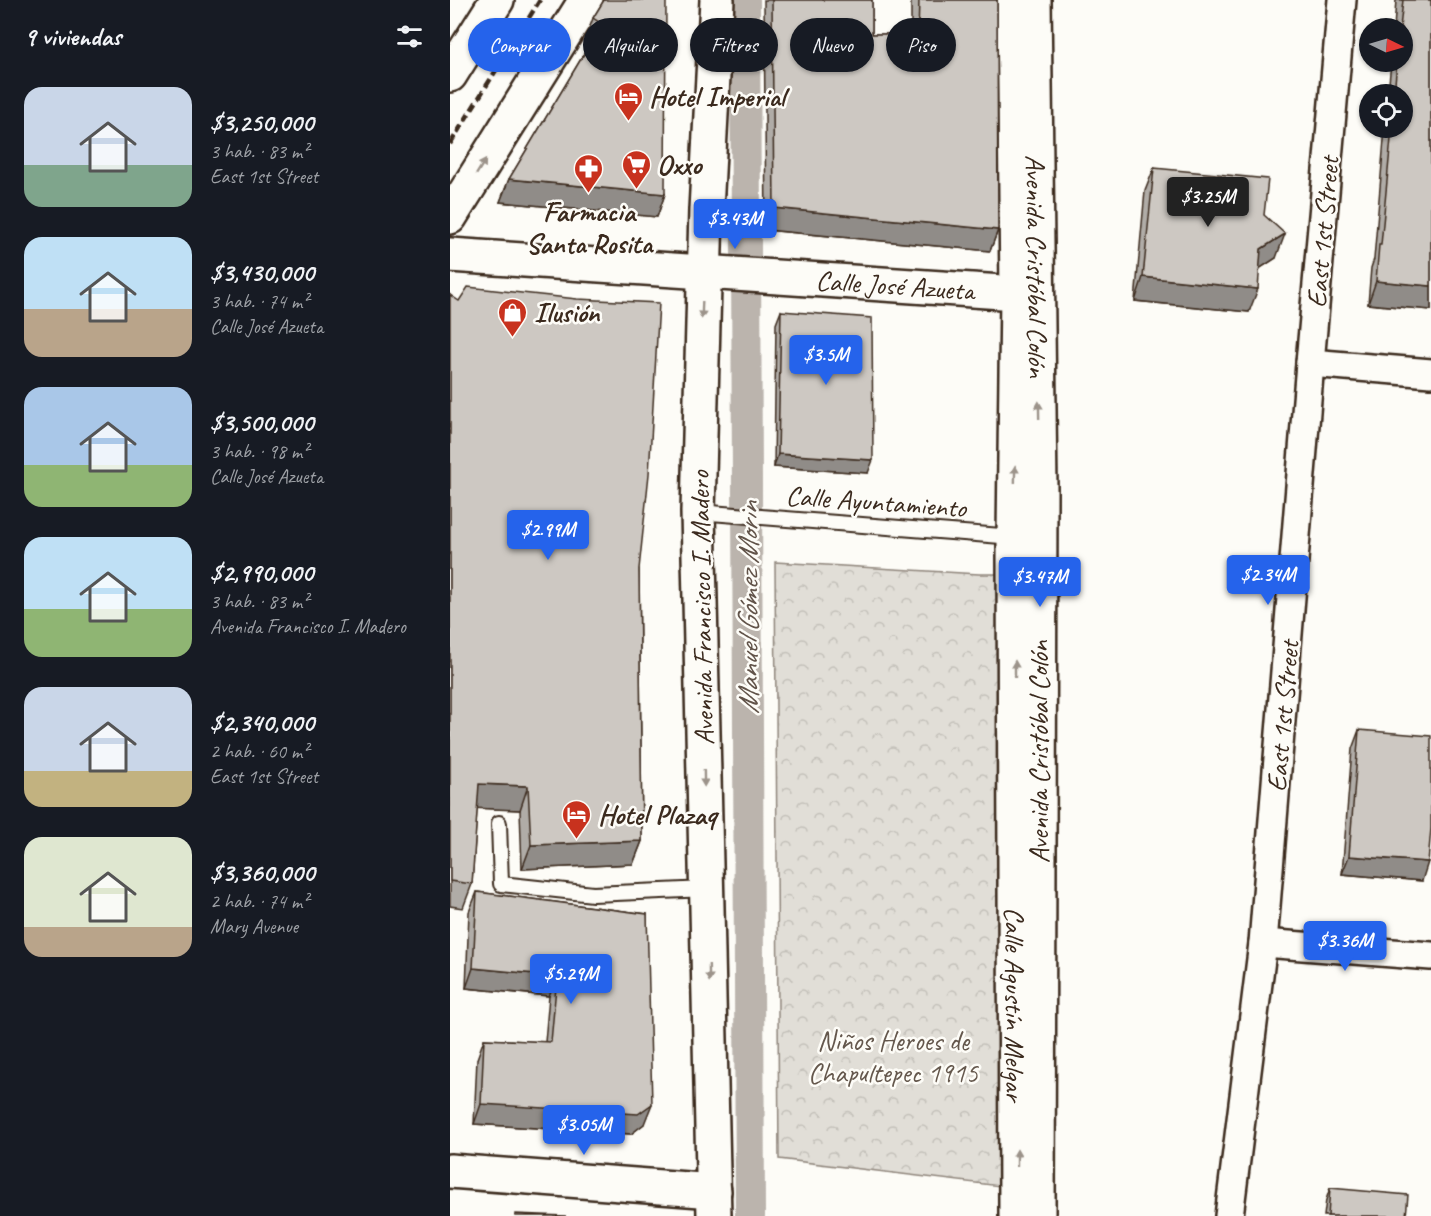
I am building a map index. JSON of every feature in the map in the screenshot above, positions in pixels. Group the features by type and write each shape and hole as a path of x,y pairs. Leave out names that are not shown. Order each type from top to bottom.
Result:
{"main road":[{"path":"450,75 497,0"},
{"path":"450,216 586,0"},
{"name":"Avenida Francisco I. Madero","path":"714,1203 698,512 704,273 717,0"},
{"name":"Calle Agustín Melgar","path":"1014,0 1017,293 1014,537 1016,1216"},
{"name":"Avenida Cristóbal Colón","path":"1034,0 1040,490 1038,1216"},
{"name":"Calle José Azueta","path":"450,255 1017,293"},
{"path":"450,1171 714,1203"}],"street":[{"name":"East 1st Street","path":"1229,1216 1263,943 1342,0"},
{"path":"1310,363 1431,373"},
{"path":"1263,943 1431,956"}],"lane":[{"name":"Calle Ayuntamiento","path":"698,512 1014,537"},
{"path":"500,823 501,884 593,894 707,889"}],"green space":[{"name":"Niños Heroes de Chapultepec 1915","path":"775,562 1000,574 1008,1187 779,1159"}],"building":[{"path":"604,0 666,0 666,18 593,18"},
{"path":"772,0 872,0 872,18 790,18 790,72 874,72 874,34 886,34 886,72 956,72 956,18 918,18 919,0 997,0 998,230 774,208 773,72 778,72 778,18 772,18"},
{"path":"1403,0 1431,0 1431,286 1376,281 1391,138 1413,138 1413,84 1395,84 1396,72 1413,72 1413,18 1401,18"},
{"path":"583,56 583,72 666,72 665,194 509,179"},
{"path":"1154,168 1268,179 1264,215 1285,234 1261,249 1258,289 1143,277"},
{"path":"468,287 577,299 659,303 649,474 639,569 642,841 531,845 528,786 479,784 472,884 450,881 450,295 459,301"},
{"path":"781,311 872,318 873,460 778,454"},
{"path":"1359,730 1431,736 1431,828 1428,862 1349,856"},
{"path":"477,892 647,914 652,1104 638,1114 481,1104 484,1039 551,1042 557,976 473,968"},
{"path":"1330,1188 1408,1195 1406,1216 1328,1216"},
{"path":"515,1214 566,1216 515,1216"}],"waterway":[{"name":"Manuel Gómez Morin","path":"745,0 750,1216"}],"railway":[{"path":"450,144 540,0"}],"place":[{"name":"Hotel Imperial","path":"628,122"},
{"name":"Oxxo","path":"636,190"},
{"name":"Farmacia Santa Rosita","path":"589,194"},
{"name":"Ilusión","path":"513,338"},
{"name":"Hotel Plazaq","path":"577,840"}]}
